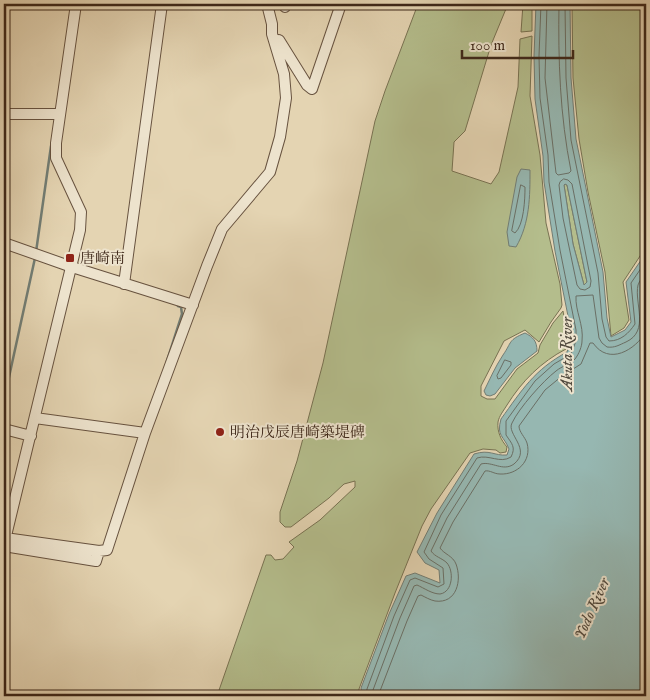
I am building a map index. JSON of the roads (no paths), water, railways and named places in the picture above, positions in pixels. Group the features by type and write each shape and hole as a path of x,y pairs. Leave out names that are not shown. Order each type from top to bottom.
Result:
{"street":[{"path":"76,4 56,143 56,158 81,212 80,230 4,543 98,551 107,550 145,433 222,229 270,172 280,137 286,98 284,74 272,34 272,24"},
{"path":"124,284 162,4"},
{"path":"267,4 272,24 280,42 307,85 312,89 341,4"},
{"path":"4,114 60,114"},
{"path":"4,243 72,267 193,305"},
{"path":"35,418 145,433"},
{"path":"4,429 31,436"}],"water":[{"path":"536,4 570,4 571,78 576,139 603,272 607,318 611,337 625,330 631,322 626,282 646,253 646,680 640,690 633,696 362,696 361,688 389,614 406,576 415,573 440,583 439,570 425,563 417,552 437,513 474,454 488,452 507,455 509,449 499,429 501,419 537,373 567,352 571,340 571,331 544,182 543,156 535,99","holes":["564,185 567,185 587,282 584,285 573,244"]},
{"path":"521,169 530,170 529,199 527,219 516,247 509,246 507,232 517,177"},
{"path":"525,333 534,340 537,351 515,368 495,394 486,395 484,391 509,344"}],"waterway":[{"path":"36,252 51,146"},
{"path":"4,400 35,258"},
{"path":"167,361 182,314 181,307 178,306"}],"place":[{"name":"唐崎南","path":"70,258"},
{"name":"明治戊辰唐崎築堤碑","path":"220,432"}],"water label":[{"name":"Akuta River","path":"566,354"},
{"name":"Yodo River","path":"591,608"}]}
